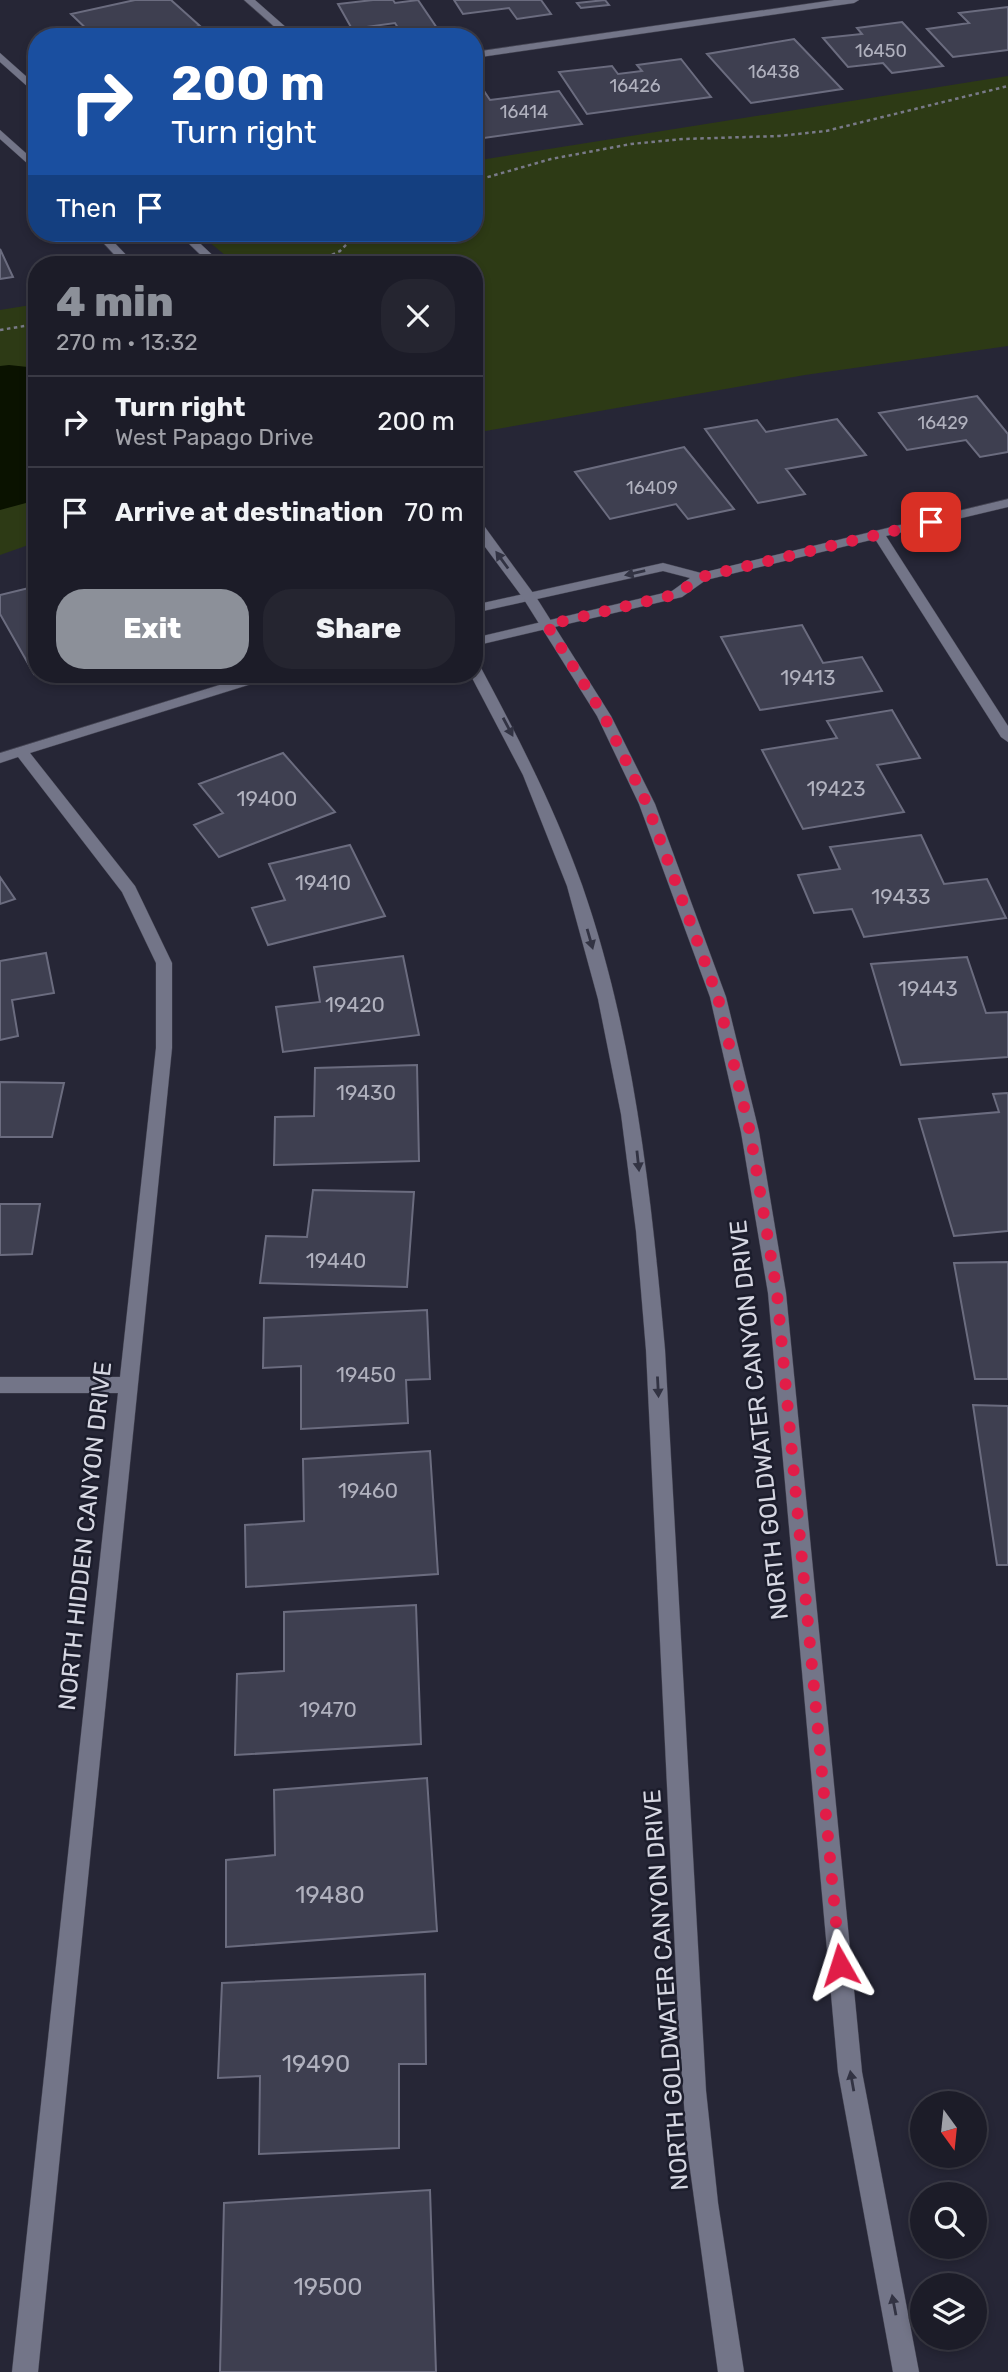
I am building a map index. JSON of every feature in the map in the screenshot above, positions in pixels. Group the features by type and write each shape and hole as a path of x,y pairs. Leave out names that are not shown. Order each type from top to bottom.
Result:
{"street":[{"path":"249,0 282,28"},
{"path":"483,54 854,0"},
{"path":"0,56 28,83"},
{"path":"0,133 28,160"},
{"path":"108,242 121,256"},
{"path":"193,242 207,256"},
{"path":"483,640 677,594 701,577 1008,503"},
{"name":"NORTH GOLDWATER CANYON DRIVE","path":"483,534 529,597 604,716 647,804 718,998 750,1132 777,1293 850,2073 906,2372"},
{"path":"879,535 1008,737"},
{"path":"483,606 663,567 701,577"},
{"path":"0,758 240,683"},
{"name":"NORTH GOLDWATER CANYON DRIVE","path":"483,683 512,734 563,849 607,999 636,1140 653,1305 688,1996 699,2144 731,2372"},
{"name":"NORTH HIDDEN CANYON DRIVE","path":"20,750 129,890 164,963 164,1048 24,2372"},
{"path":"0,1385 128,1385"}],"path":[{"path":"483,179 561,158 638,144 684,139 796,136 844,128 932,106 985,88 1008,86"},
{"path":"330,256 349,242"},
{"path":"0,330 28,325"}],"green space":[{"path":"1008,76 1008,346 805,375 483,431 483,256 226,256 209,242 483,242 483,160"},
{"path":"28,305 28,545 0,555 0,310"}],"shaded area":[{"path":"0,366 28,367 28,502 0,510"}],"building":[{"path":"135,0 171,0 200,26 86,28 71,14"},
{"path":"373,0 393,0 395,3 418,0 437,28 398,28 395,23 351,28 338,4"},
{"path":"454,0 541,0 551,14 517,19 509,8 463,14"},
{"path":"605,0 609,5 581,8 577,3"},
{"path":"1008,7 1008,50 953,57 927,29 969,23 959,13"},
{"path":"902,22 943,66 892,73 883,63 848,67 823,38 862,34 857,28"},
{"path":"794,39 842,89 751,103 707,54"},
{"path":"681,59 711,97 587,114 559,72 612,66 618,74 642,71 637,65"},
{"path":"483,90 490,100 559,91 582,124 483,138"},
{"path":"0,249 13,277 0,279"},
{"path":"977,396 1008,434 1008,452 980,457 966,440 907,450 879,413"},
{"path":"837,419 866,455 786,469 805,494 758,503 705,429 757,420 766,432"},
{"path":"684,447 734,509 688,519 676,504 610,519 575,472"},
{"path":"28,588 28,663 0,614 0,595"},
{"path":"802,625 823,663 862,657 882,691 760,710 721,637"},
{"path":"892,710 920,758 877,765 904,812 803,829 762,750 837,738 827,721"},
{"path":"283,753 335,812 219,857 194,825 223,813 199,784"},
{"path":"921,835 944,884 987,879 1006,918 864,937 852,909 814,913 798,875 840,869 830,847"},
{"path":"350,845 385,916 268,945 252,908 285,900 269,864"},
{"path":"0,877 15,899 0,904"},
{"path":"46,953 54,993 12,1000 18,1036 0,1040 0,961"},
{"path":"403,956 419,1035 283,1052 276,1007 320,1002 314,967"},
{"path":"967,957 986,1013 1008,1012 1008,1057 901,1065 871,964"},
{"path":"417,1065 419,1161 274,1165 275,1117 314,1116 315,1068"},
{"path":"0,1082 64,1083 52,1137 0,1137"},
{"path":"1008,1093 1008,1231 954,1236 919,1119 999,1112 993,1094"},
{"path":"313,1190 414,1192 407,1287 260,1283 266,1236 307,1237"},
{"path":"0,1204 40,1204 32,1254 0,1255"},
{"path":"1008,1262 1008,1379 975,1379 954,1263"},
{"path":"427,1310 430,1379 406,1380 408,1423 301,1429 301,1366 263,1368 264,1318"},
{"path":"973,1405 1008,1406 1008,1565 997,1565"},
{"path":"430,1451 438,1574 246,1587 245,1525 304,1521 303,1459"},
{"path":"416,1605 421,1744 235,1755 237,1674 284,1671 284,1612"},
{"path":"427,1778 437,1931 226,1947 226,1860 275,1855 274,1790"},
{"path":"425,1974 426,2064 399,2064 399,2148 259,2154 260,2076 218,2078 222,1983"},
{"path":"430,2190 436,2372 220,2372 224,2203"}],"route":[{"path":"840,1965 777,1293 750,1132 718,998 647,804 604,716 547,625 677,594 701,577 931,522"}]}
